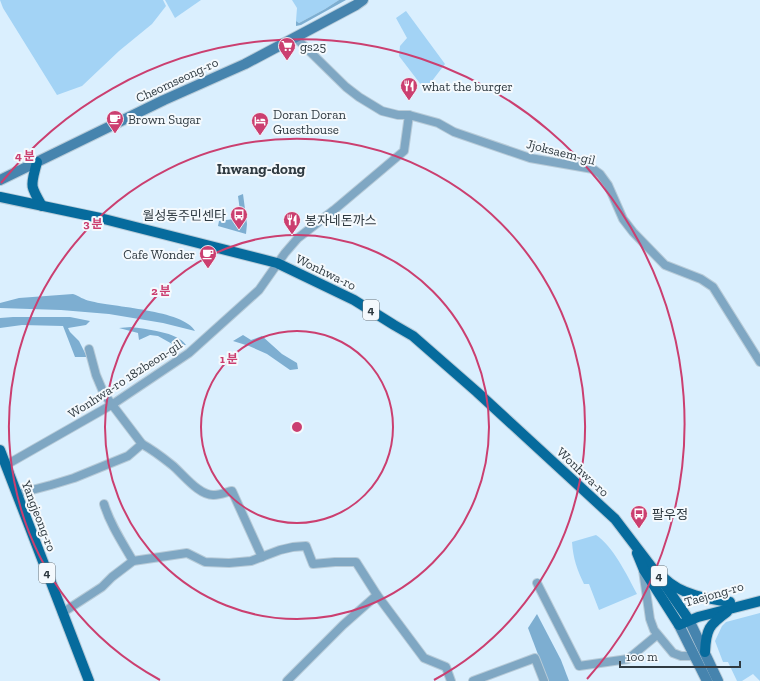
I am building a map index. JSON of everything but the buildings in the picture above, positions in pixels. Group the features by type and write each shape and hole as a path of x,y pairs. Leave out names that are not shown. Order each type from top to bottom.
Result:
{"main road":[{"path":"37,162 31,184 33,191 42,206"},
{"name":"Wonhwa-ro","path":"3,200 42,206 100,218 277,263 354,300 413,336 501,413 615,519 688,617"},
{"name":"Yangjeong-ro","path":"0,450 89,681"},
{"path":"630,538 670,584 700,597 731,605"},
{"name":"Wonhwa-ro","path":"630,538 642,567 677,623"},
{"name":"Taejong-ro","path":"731,605 760,594"},
{"name":"Taejong-ro","path":"677,623 695,611 760,601"},
{"path":"705,652 706,638 710,627 714,621 731,605"}],"street":[{"name":"Cheomseong-ro","path":"0,180 170,97 245,64 296,38 363,0"},
{"name":"Jjoksaem-gil","path":"296,38 346,87 382,111 398,115 409,115 438,123 454,132 530,158 592,169 600,174 608,185 623,219 633,232 665,265 701,279 713,287 760,362"},
{"name":"Wonhwa-ro 182beon-gil","path":"6,465 113,404 189,353 259,290 277,263 298,238 404,151 409,115"},
{"path":"89,349 96,374 104,394 142,444 164,459 206,494 214,495 232,491 262,556"},
{"path":"17,494 68,480 128,456 142,444"},
{"path":"104,504 115,531 133,561"},
{"path":"62,613 102,587 112,577 133,561 187,553 204,562 229,563 251,561 293,546 306,546 314,564 356,562 424,658 446,667 451,681"},
{"path":"642,567 650,619 654,630 673,653 681,656 691,656 696,658"},
{"path":"537,583 580,666 628,659 658,636"},
{"path":"287,681 343,625 378,595"},
{"name":"Wonhwa-ro","path":"688,617 718,681"},
{"name":"Wonhwa-ro","path":"677,623 706,679"},
{"path":"472,681 535,658 544,681"}],"shaded area":[{"path":"0,0 163,0 166,6 152,24 119,51 82,86 57,95 3,8"},
{"path":"165,0 201,0 175,18"},
{"path":"292,0 339,0 299,23 296,21 297,8"},
{"path":"339,0 346,0 301,25 296,26 296,21 299,23"},
{"path":"406,11 445,64 425,90 399,56 400,46 407,38 396,18"},
{"path":"243,194 247,224 246,234 218,226 219,221 241,218 238,196"},
{"path":"73,294 90,301 147,310 177,318 188,324 195,331 163,323 109,314 61,310 0,308 0,303 19,298"},
{"path":"70,317 90,321 86,325 68,328 79,341 87,357 75,357 63,326 22,325 0,328 0,318"},
{"path":"131,327 169,334 176,337 186,345 174,345 158,336 150,335 139,340 138,333 119,328"},
{"path":"243,335 251,340 262,336 282,354 297,363 298,369 290,370 267,354 233,341"},
{"path":"596,535 614,553 637,594 599,610 589,584 584,584 579,574 574,559 572,542"},
{"path":"760,613 760,681 753,674 742,681 737,681 728,662 723,662 715,641 722,626 726,622"},
{"path":"537,614 561,660 569,681 548,681 528,628"}],"place":[{"name":"gs25","path":"287,61"},
{"name":"what the burger","path":"409,101"},
{"name":"Brown Sugar","path":"115,134"},
{"name":"Doran Doran Guesthouse","path":"260,136"},
{"name":"월성동주민센타","path":"239,230"},
{"name":"봉자네돈까스","path":"292,235"},
{"name":"Cafe Wonder","path":"208,269"},
{"name":"팔우정","path":"639,529"}],"district":[{"name":"Inwang-dong","path":"261,169"}]}
